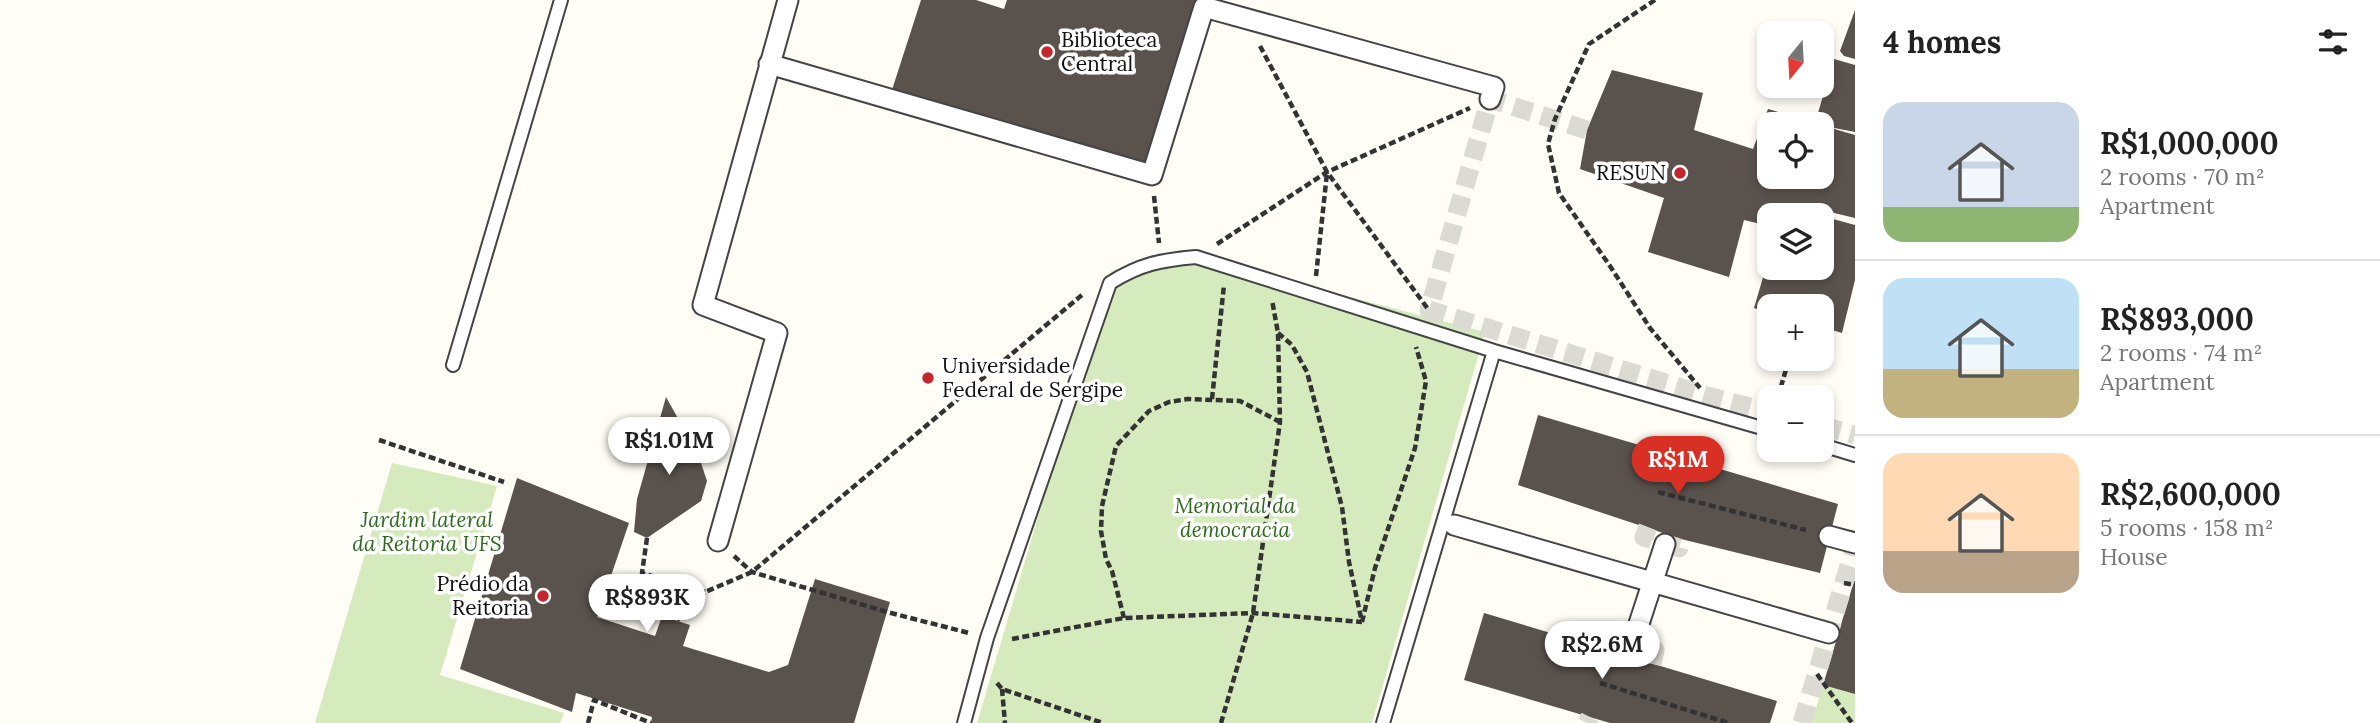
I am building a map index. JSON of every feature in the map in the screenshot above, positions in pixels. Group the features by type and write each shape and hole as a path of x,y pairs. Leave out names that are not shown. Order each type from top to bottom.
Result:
{"street":[{"path":"718,541 777,333 703,305 788,0"},
{"path":"769,64 1152,175 1204,7 1494,87 1490,99"},
{"path":"1454,525 1829,632"},
{"path":"1829,536 1855,543"},
{"path":"1633,642 1665,544"}],"lane":[{"path":"453,365 561,0"},
{"path":"964,723 980,663 1110,284 1130,270 1158,261 1196,257 1494,351 1757,427"},
{"path":"1383,723 1494,351"},
{"path":"1834,449 1855,455"}],"path":[{"path":"1655,0 1589,44 1555,119 1548,144 1559,193 1650,328 1707,396"},
{"path":"1260,46 1327,172 1429,310"},
{"path":"1206,250 1327,172 1490,99"},
{"path":"1315,282 1327,172"},
{"path":"1152,175 1159,247"},
{"path":"1212,399 1224,284"},
{"path":"677,620 705,592 752,572 1089,289"},
{"path":"1221,723 1253,613 1280,422 1278,332 1271,296"},
{"path":"1278,332 1292,345 1307,372 1342,507 1349,562 1362,622"},
{"path":"1362,622 1376,568 1415,448 1426,381 1414,342"},
{"path":"1124,618 1112,570 1106,559 1101,531 1102,506 1116,446 1149,411 1169,402 1188,399 1240,401 1280,422"},
{"path":"379,440 504,482"},
{"path":"1658,492 1829,536"},
{"path":"647,538 642,573 705,592"},
{"path":"752,572 887,612 974,634"},
{"path":"1844,583 1855,585"},
{"path":"1012,639 1124,618 1253,613 1362,622"},
{"path":"980,663 1002,689 1103,723"},
{"path":"1817,674 1852,723"},
{"path":"1600,682 1729,723"},
{"path":"1002,689 1005,723"},
{"path":"588,723 594,700 651,723"}],"green space":[{"name":"Memorial da democracia","path":"1196,257 1485,332 1372,723 977,723 1111,271 1158,261"},
{"name":"Jardim lateral da Reitoria UFS","path":"392,463 497,486 440,675 564,713 560,723 315,723"},
{"path":"1823,685 1855,694 1855,723 1812,723"}],"building":[{"name":"Biblioteca Central","path":"921,0 976,0 1004,9 1007,0 1206,0 1151,172 890,96"},
{"path":"1855,10 1855,59 1844,56 1840,51"},
{"name":"RESUN","path":"1834,59 1855,65 1855,132 1834,128 1834,112 1818,112 1822,98 1834,98"},
{"name":"RESUN","path":"1612,70 1703,93 1694,130 1753,149 1757,138 1757,189 1834,189 1834,129 1855,135 1855,218 1834,213 1834,203 1757,203 1757,223 1744,220 1729,277 1648,252 1664,198 1580,169 1587,130"},
{"path":"1834,219 1855,225 1855,280 1842,333 1834,331 1834,294 1758,294 1762,280 1834,280"},
{"path":"666,397 698,454 707,481 701,501 647,538 634,532 637,499"},
{"path":"1538,415 1838,504 1820,573 1681,539 1518,485"},
{"name":"Prédio da Reitoria","path":"517,478 629,523 597,617 655,636 662,616 690,625 683,646 769,672 788,665 815,579 890,602 854,723 651,723 652,717 576,693 572,712 460,669"},
{"path":"1855,581 1855,694 1823,685"},
{"path":"1484,613 1777,701 1770,723 1610,723 1464,680"}],"tunnel":[{"path":"1587,130 1490,99 1429,310 1757,409"},
{"path":"1834,429 1855,435"},
{"path":"1648,527 1644,537 1679,548 1681,539"},
{"path":"1802,723 1855,546"},
{"path":"1610,651 1613,636 1655,650 1652,664"},
{"path":"1587,723 1590,717"}],"place":[{"name":"Biblioteca Central","path":"1047,52"},
{"name":"RESUN","path":"1680,173"},
{"name":"Universidade Federal de Sergipe","path":"928,378"},
{"name":"Prédio da Reitoria","path":"543,596"}]}
